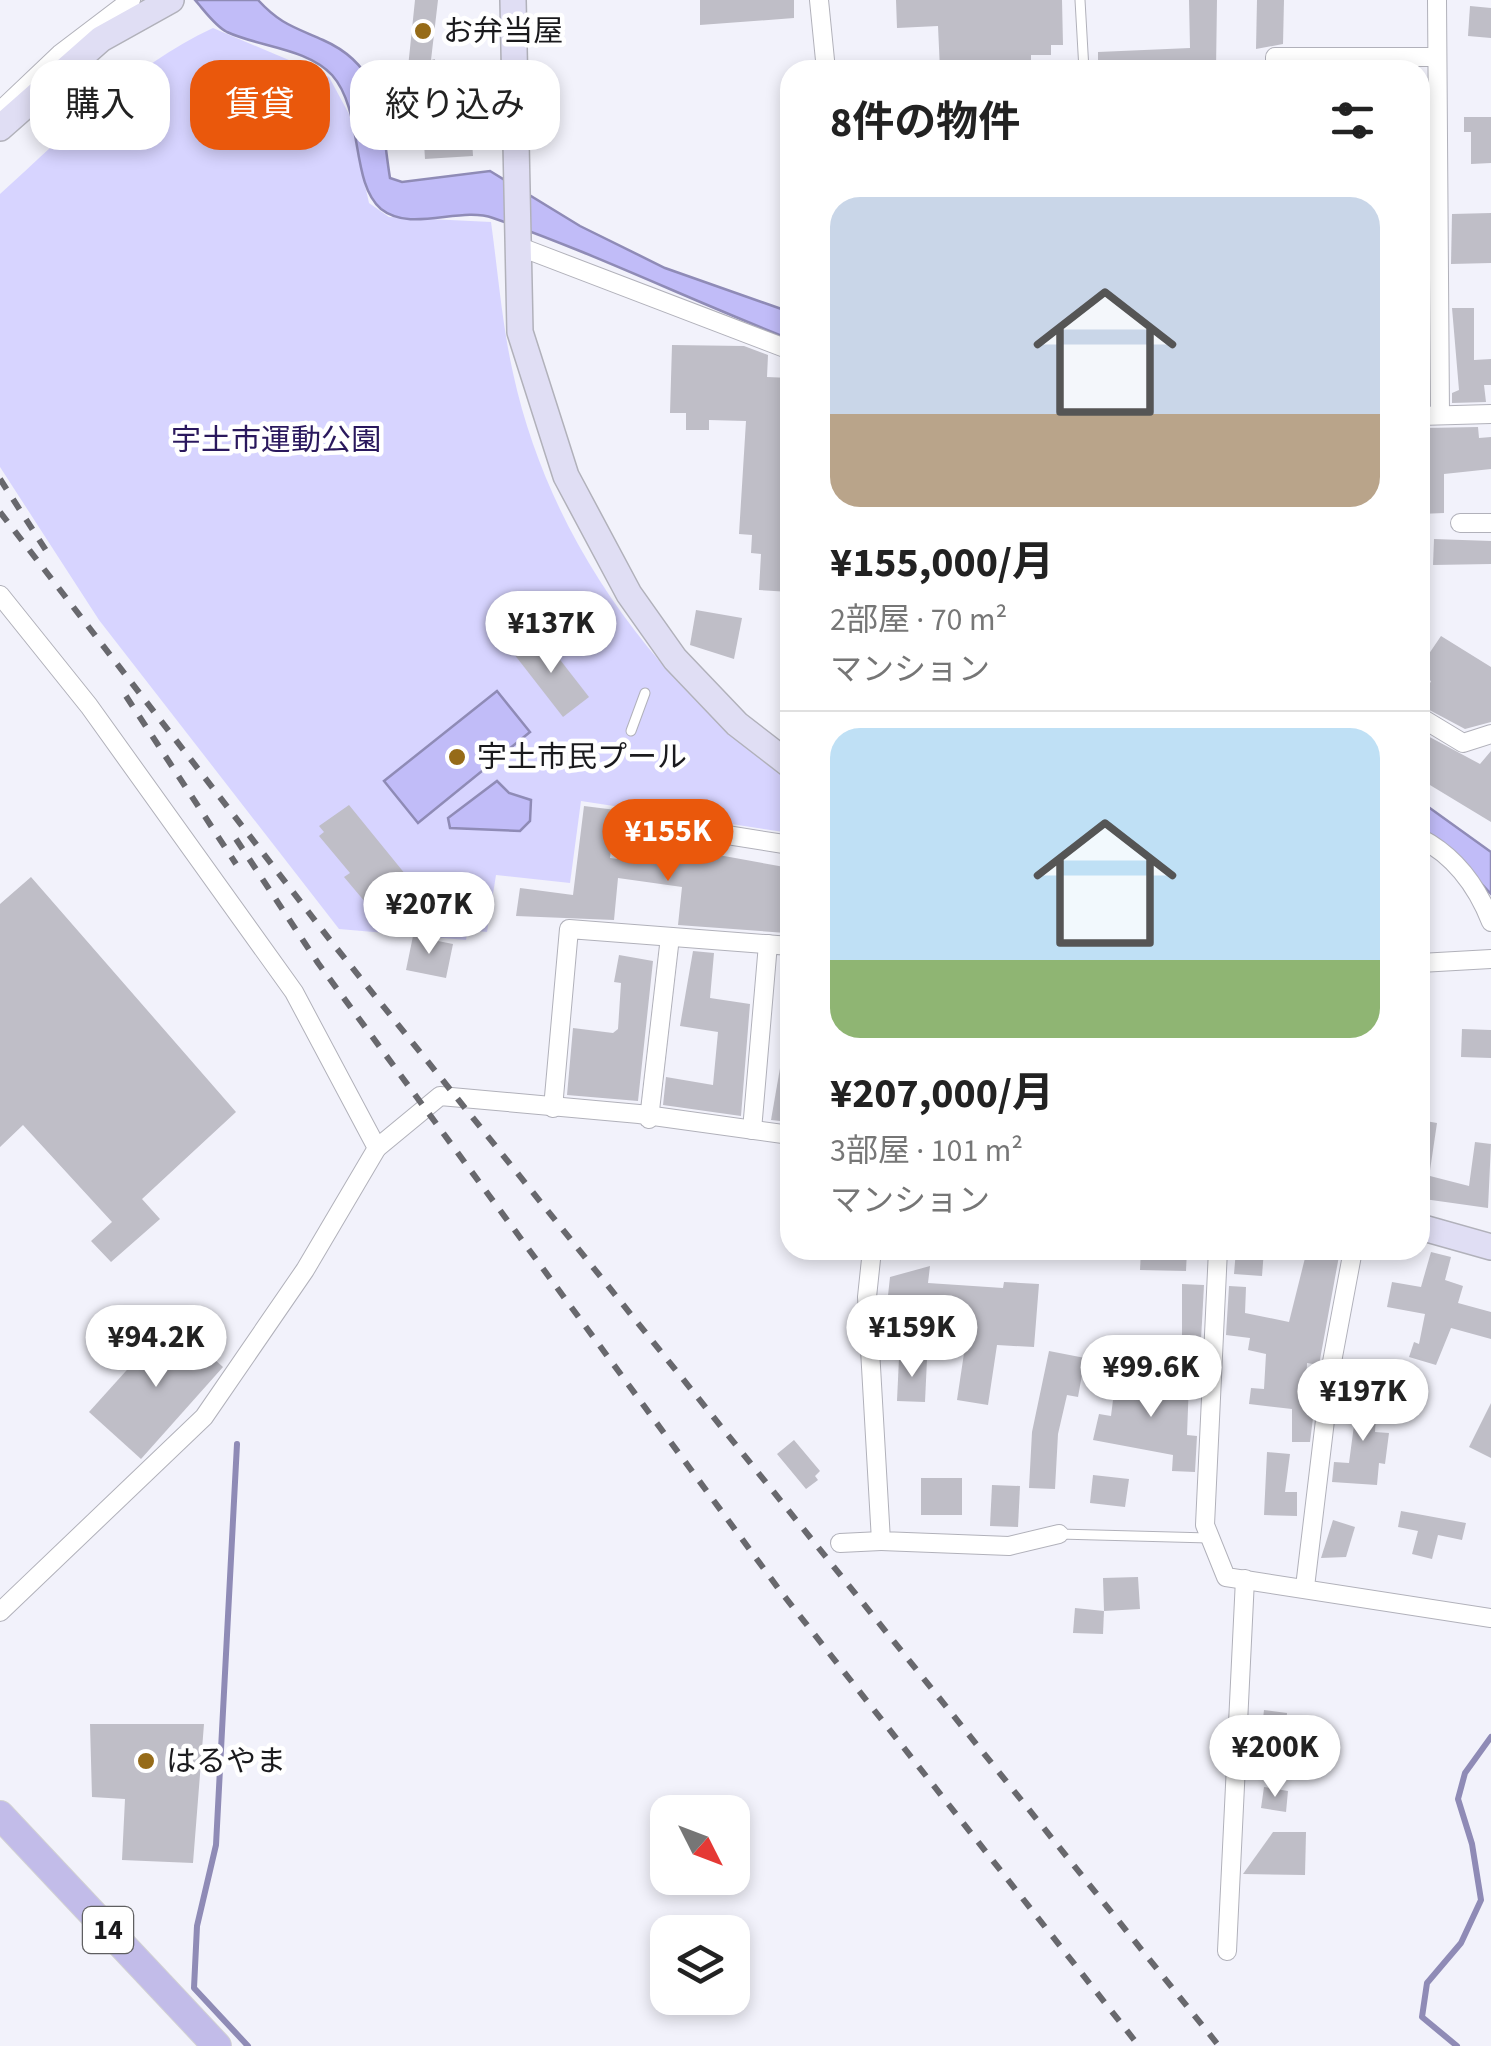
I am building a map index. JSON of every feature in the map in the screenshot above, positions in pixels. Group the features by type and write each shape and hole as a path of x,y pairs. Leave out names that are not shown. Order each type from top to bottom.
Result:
{"main road":[{"name":"14","path":"0,1815 217,2046"}],"street":[{"path":"513,0 520,332 566,476 583,516 629,594 674,659 737,724 780,757"},
{"path":"819,0 825,60"},
{"path":"1430,261 1437,0"},
{"path":"0,111 60,54 151,3"},
{"path":"0,128 101,39 151,3"},
{"path":"0,150 151,3"},
{"path":"1275,60 1438,57"},
{"path":"516,234 780,346"},
{"path":"1430,299 1440,415"},
{"path":"1430,416 1491,414"},
{"path":"1460,523 1491,523"},
{"path":"0,594 88,706 294,992 377,1148"},
{"path":"1430,723 1463,743 1491,734"},
{"path":"634,820 780,843"},
{"path":"1430,844 1478,890 1491,922"},
{"path":"553,1108 569,930 780,945"},
{"path":"650,1119 670,937"},
{"path":"752,1130 768,944"},
{"path":"1430,963 1491,960"},
{"path":"0,1612 204,1418 305,1270 377,1148 440,1096 639,1114 650,1119 780,1133"},
{"path":"1430,1231 1491,1247"},
{"path":"871,1260 867,1296 881,1541"},
{"path":"1218,1260 1205,1526 1226,1577 1491,1618"},
{"path":"1306,1588 1332,1362 1351,1260"},
{"path":"840,1542 1009,1546 1058,1534"},
{"path":"1228,1951 1245,1579"}],"lane":[{"path":"1080,0 1083,60"},
{"path":"630,731 646,693"},
{"path":"1058,1534 1210,1538"}],"green space":[{"name":"宇土市運動公園","path":"213,28 289,60 190,60 190,150 330,150 330,79 349,114 350,150 357,150 369,203 389,217 491,222 513,373 552,493 614,603 653,653 695,700 780,774 780,831 581,801 570,883 496,875 487,932 468,930 466,940 339,929 99,620 0,467 0,194 48,150 170,150 170,60 157,60"}],"shaded area":[{"path":"195,0 258,0 281,20 344,52 353,60 350,60 350,112 330,73 330,60 312,60 227,32"},
{"path":"358,150 386,150 390,178 402,182 490,171 580,226 665,268 780,308 780,335 493,218 393,216 371,197"},
{"name":"宇土市民プール","path":"497,691 530,732 418,823 384,781"},
{"path":"497,781 509,793 531,800 530,821 520,831 450,828 448,818"},
{"path":"1430,808 1491,852 1491,894 1451,851 1430,837"}],"building":[{"path":"415,0 438,0 431,60 409,60"},
{"path":"700,0 794,0 794,18 700,25"},
{"path":"896,0 1062,0 1063,45 1051,45 1051,55 1031,55 1031,60 940,60 938,26 897,28"},
{"path":"1189,0 1217,0 1216,60 1098,60 1098,52 1190,48"},
{"path":"1257,0 1284,0 1283,44 1256,49"},
{"path":"1470,6 1491,8 1491,38 1468,36"},
{"path":"1464,117 1491,117 1491,163 1471,164 1471,132 1464,132"},
{"path":"424,150 473,150 473,156 425,159"},
{"path":"1491,213 1491,263 1451,264 1452,214"},
{"path":"1452,308 1474,308 1474,360 1491,359 1491,385 1484,385 1486,402 1452,403 1452,393 1459,390"},
{"path":"672,345 744,346 768,355 767,377 780,378 780,591 759,590 761,554 751,553 752,535 739,534 746,421 709,420 709,430 686,430 686,413 670,413"},
{"path":"1478,427 1479,438 1491,437 1491,469 1444,474 1444,513 1430,514 1430,428"},
{"path":"1434,539 1491,541 1491,564 1433,565"},
{"path":"696,610 742,618 734,659 690,645"},
{"path":"540,634 589,697 563,717 514,654"},
{"path":"1441,636 1491,667 1491,722 1465,729 1430,710 1430,652"},
{"path":"1430,737 1480,764 1491,751 1491,822 1430,785"},
{"path":"349,805 410,880 371,909 344,877 350,873 319,836 324,832 319,826"},
{"path":"584,806 616,810 610,858 651,863 657,851 678,854 680,848 780,866 780,933 678,925 682,887 618,878 614,920 516,916 520,888 573,895"},
{"path":"31,877 236,1112 142,1199 160,1219 111,1262 91,1241 112,1222 23,1125 0,1147 0,904"},
{"path":"413,936 453,944 446,978 406,970"},
{"path":"693,951 714,953 710,998 750,1004 741,1116 663,1105 666,1077 713,1085 718,1032 680,1026"},
{"path":"619,955 653,961 638,1101 567,1095 573,1028 613,1033 618,1029 621,983 614,982"},
{"path":"1462,1029 1491,1030 1491,1058 1461,1057"},
{"path":"780,1068 780,1121 771,1120"},
{"path":"1430,1122 1437,1123 1430,1170"},
{"path":"1475,1142 1491,1144 1488,1208 1430,1200 1430,1176 1469,1186"},
{"path":"1431,1252 1451,1257 1445,1280 1463,1286 1458,1303 1491,1312 1491,1339 1451,1328 1436,1365 1409,1357 1414,1342 1419,1344 1425,1314 1387,1307 1392,1282 1421,1287"},
{"path":"1140,1260 1187,1260 1186,1271 1140,1270"},
{"path":"1235,1260 1263,1260 1262,1276 1234,1274"},
{"path":"1304,1260 1338,1260 1319,1365 1307,1363 1306,1393 1316,1394 1310,1442 1292,1442 1292,1409 1249,1404 1251,1388 1264,1389 1266,1354 1248,1350 1250,1338 1226,1335 1229,1286 1246,1287 1245,1313 1289,1322"},
{"path":"930,1266 928,1283 1003,1288 1004,1282 1039,1284 1034,1347 997,1345 988,1405 957,1400 966,1340 946,1338 946,1320 886,1314 890,1277"},
{"path":"1182,1284 1204,1285 1201,1340 1182,1339"},
{"path":"171,1321 223,1367 141,1459 89,1412"},
{"path":"1049,1351 1085,1358 1078,1397 1067,1395 1058,1434 1055,1489 1029,1488 1032,1432"},
{"path":"899,1358 927,1359 925,1402 897,1401"},
{"path":"1116,1376 1189,1382 1187,1435 1197,1436 1195,1472 1172,1471 1173,1455 1093,1440 1099,1414 1111,1416"},
{"path":"1341,1395 1377,1398 1375,1432 1389,1433 1385,1464 1379,1463 1377,1485 1332,1482 1334,1462 1349,1463 1356,1410 1339,1409"},
{"path":"1491,1403 1491,1458 1469,1447"},
{"path":"794,1440 820,1471 815,1476 818,1480 806,1489 777,1454"},
{"path":"1267,1452 1290,1454 1285,1492 1297,1492 1297,1516 1264,1515"},
{"path":"1093,1475 1129,1479 1125,1507 1090,1503"},
{"path":"921,1478 962,1478 962,1515 921,1515"},
{"path":"992,1485 1020,1486 1018,1527 990,1526"},
{"path":"1401,1511 1466,1523 1462,1540 1438,1535 1432,1559 1412,1554 1418,1531 1398,1527"},
{"path":"1333,1520 1355,1527 1346,1557 1321,1558"},
{"path":"1138,1577 1140,1609 1104,1611 1103,1578"},
{"path":"1075,1608 1104,1611 1103,1634 1073,1633"},
{"path":"1264,1710 1287,1713 1285,1738 1261,1736"},
{"name":"はるやま","path":"90,1724 204,1724 193,1863 122,1860 125,1799 92,1797"},
{"path":"1264,1787 1288,1791 1286,1812 1261,1808"},
{"path":"1273,1832 1306,1832 1305,1875 1243,1874"}],"waterway":[{"path":"237,1444 216,1845 197,1926 194,1988 248,2046"},
{"path":"1457,2046 1422,2017 1427,1983 1461,1943 1481,1900 1472,1844 1458,1799 1465,1773 1491,1737"}],"railway":[{"path":"0,479 49,555"},
{"path":"0,512 330,940 1219,2046"},
{"path":"126,696 236,864"},
{"path":"236,839 318,963 781,1592 1139,2046"}],"place":[{"name":"お弁当屋","path":"423,31"},
{"name":"宇土市民プール","path":"457,757"},
{"name":"はるやま","path":"146,1761"}]}
